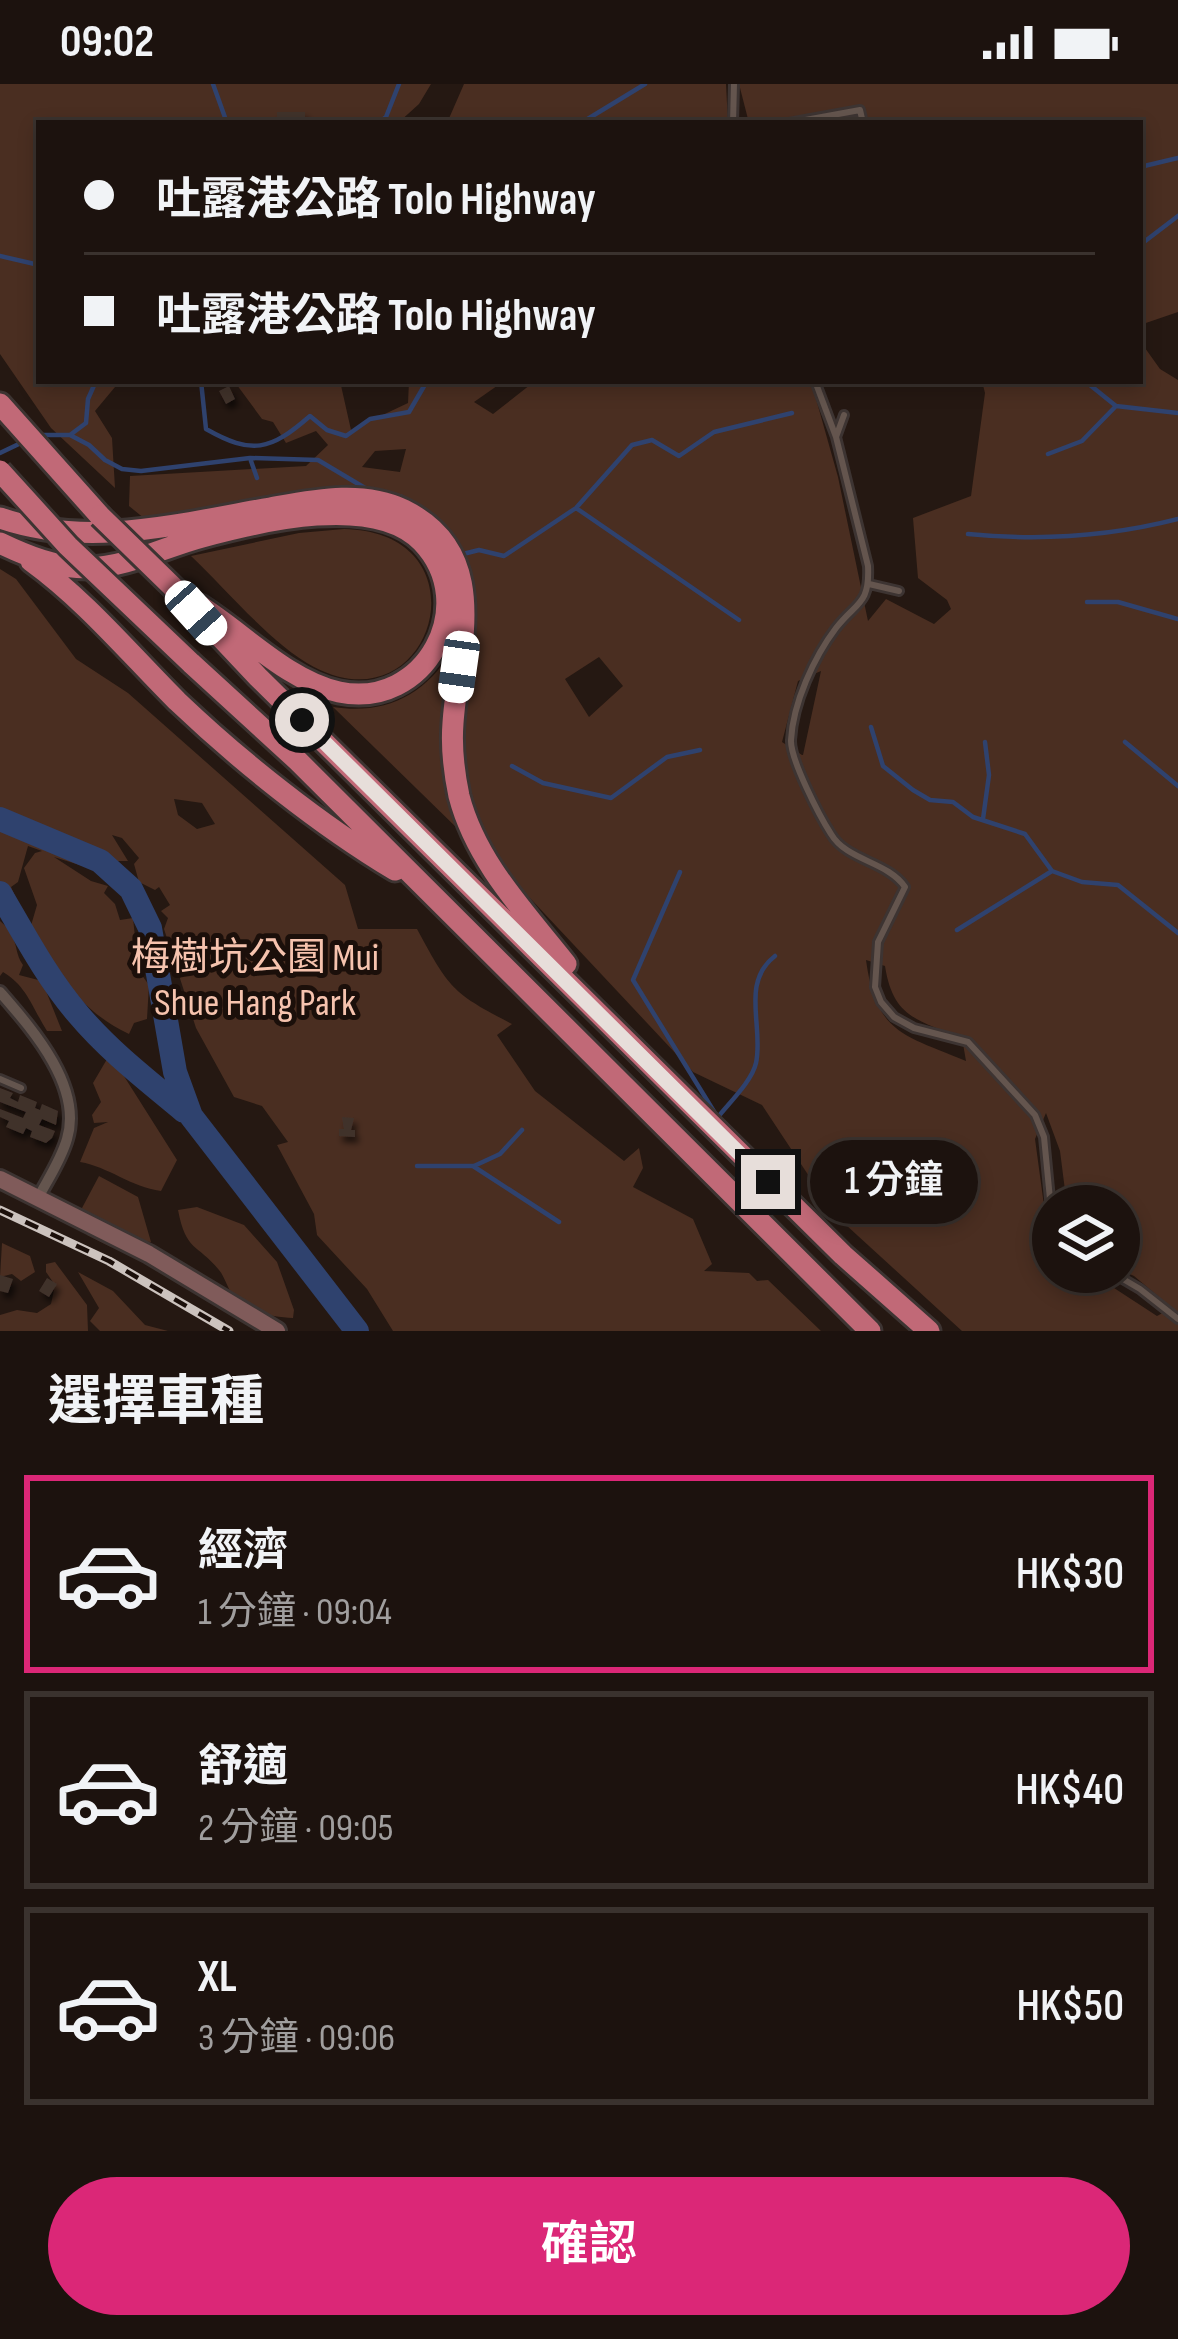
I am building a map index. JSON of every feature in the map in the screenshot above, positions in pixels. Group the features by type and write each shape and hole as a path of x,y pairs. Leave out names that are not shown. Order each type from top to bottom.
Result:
{"highway":[{"path":"0,404 100,517 224,631 828,1241 929,1331"},
{"path":"0,471 68,546 298,761 870,1331"},
{"path":"0,518 49,530 123,531 352,498 394,506 428,527 453,558 465,596 452,733 454,771 467,821 497,876 610,1022"},
{"path":"7,547 71,567 107,566 202,537 309,517 365,515 394,523 416,536 433,556 446,587 445,625 433,655 411,677 371,694 343,693 316,684 224,631"},
{"path":"7,547 73,595 183,706 271,781 383,863 427,889"}],"main road":[{"path":"0,1179 148,1254 277,1331"}],"street":[{"path":"0,992 62,1078 69,1097 68,1138 38,1198"}],"lane":[{"path":"733,120 734,84"},
{"path":"805,120 860,110 862,120"},
{"path":"816,384 836,437 869,584 860,607 835,629 815,661 795,716 792,749 838,844 898,876 905,887 878,942 875,987 881,1002 894,1017 914,1028 968,1042 1035,1115 1044,1137 1049,1185"},
{"path":"836,437 844,416"},
{"path":"869,584 899,591"},
{"path":"0,1079 21,1088"},
{"path":"1140,1292 1178,1319"}],"green space":[{"path":"0,84 431,84 401,120 36,120 36,384 118,384 95,411 112,438 115,488 51,428 0,354"},
{"path":"464,84 726,84 728,120 448,120"},
{"path":"739,84 1178,84 1178,312 1143,324 1143,120 748,120"},
{"path":"1143,345 1160,369 1178,380 1178,1331 962,1331 834,1214 762,1105 693,1072 513,880 484,832 466,780 463,713 473,606 460,554 443,527 145,519 129,506 130,476 306,466 328,445 316,431 286,443 273,422 262,419 236,384 341,384 351,430 408,403 409,384 500,384 474,402 493,414 531,384 812,384 838,477 868,621 886,599 934,624 951,609 947,600 918,578 913,518 971,496 983,384 1143,384","holes":["406,449 400,472 362,467 375,451","599,657 623,686 589,717 565,679","821,671 803,755 782,742 798,681","866,960 885,966 894,997 910,1015 962,1038 966,1061 896,1029 877,1003"]},
{"path":"344,529 390,538 418,561 430,591 429,623 415,652 390,672 356,679 314,667 266,631 191,556 299,533"},
{"name":"梅樹坑公園 Mui Shue Hang Park","path":"0,569 16,579 76,659 128,693 345,885 358,929 417,929 454,987 512,1024 497,1035 535,1091 624,1161 639,1148 643,1168 633,1187 693,1219 712,1264 704,1271 749,1273 757,1281 768,1280 821,1331 393,1331 367,1289 317,1235 314,1214 277,1145 288,1142 262,1106 234,1097 196,1028 164,929 168,918 161,911 170,905 159,887 155,890 139,882 134,864 139,858 122,838 112,835 128,861 111,861 0,808","holes":["174,799 202,803 215,824 197,829 178,815"]},
{"path":"451,652 460,831 333,707 369,708 401,699 428,680"},
{"path":"0,824 88,860 102,872 54,857 91,881 108,886 104,893 115,904 120,920 133,918 137,956 129,960 132,974 141,974 149,985 147,1019 134,1023 129,1034 98,1015 72,990 30,929 37,905 24,868 42,851 28,846 18,882 11,887 26,921 11,935 23,965 19,975 42,981 62,1031 47,1031 18,984 3,972 0,976 0,921 9,929 0,913"},
{"path":"110,1054 177,1160 161,1191 80,1162 94,1128 108,1122 94,1123 92,1115 101,1102 93,1083"},
{"path":"99,1176 138,1197 151,1242 129,1240 111,1247 87,1235 82,1208"},
{"path":"197,1207 244,1225 277,1262 293,1318 260,1313 238,1301 219,1270 185,1233 178,1210"},
{"path":"2,1243 30,1256 35,1272 21,1281 12,1274 0,1277"},
{"path":"55,1262 87,1305 88,1331 0,1331 0,1315 17,1310 37,1313 51,1304 55,1285 46,1264"},
{"path":"78,1272 113,1291 145,1325 168,1331 100,1331 90,1321 99,1308"}],"building":[{"path":"277,112 305,112 305,119 277,120"},
{"path":"229,386 235,399 226,404 219,391"},
{"path":"0,1088 13,1093 10,1098 18,1102 20,1095 37,1102 35,1108 40,1110 42,1104 58,1111 56,1125 42,1119 39,1125 55,1131 52,1138 46,1143 30,1137 32,1131 26,1128 23,1134 6,1127 9,1121 0,1117 0,1109 23,1118 26,1112 0,1102"},
{"path":"342,1117 354,1118 351,1130 355,1137 339,1136 339,1129 344,1129"},
{"path":"0,1275 13,1279 8,1293 0,1291"},
{"path":"47,1278 57,1284 49,1297 39,1291"}],"waterway":[{"path":"213,84 226,120"},
{"path":"382,120 399,84"},
{"path":"586,120 645,84"},
{"path":"1143,166 1178,158"},
{"path":"1143,243 1178,216"},
{"path":"0,256 36,264"},
{"path":"39,435 70,435 86,423 95,384"},
{"path":"201,384 206,429 249,446 272,442 310,416 327,430 346,436 370,419 409,412 425,384"},
{"path":"1089,384 1116,406"},
{"path":"1048,454 1082,441 1116,406 1178,413"},
{"path":"445,529 463,554 479,550 504,556 576,508 632,445 652,440 679,456 714,432 792,413"},
{"path":"70,435 122,469 141,471 250,458 318,460 365,488 402,497 432,517"},
{"path":"0,453 23,442"},
{"path":"251,461 257,478"},
{"path":"576,508 739,620"},
{"path":"968,534 1073,536 1178,519"},
{"path":"1087,602 1118,602 1178,619"},
{"path":"871,727 883,766 913,790 1025,834 1052,871 1082,882 1118,885 1178,933"},
{"path":"983,819 989,775 985,742"},
{"path":"1125,742 1178,786"},
{"path":"512,766 543,783 611,798 667,757 700,750"},
{"path":"0,819 100,861 131,889 150,928 175,1072 191,1116 357,1331"},
{"path":"957,930 1052,871"},
{"path":"680,872 633,980 718,1118"},
{"path":"0,893 78,1014 115,1053 184,1111"},
{"path":"718,1117 754,1070 758,979 775,956"},
{"path":"474,1166 500,1154 522,1130"},
{"path":"417,1166 473,1166 559,1222"}],"railway":[{"path":"0,1210 109,1261 229,1331"}],"route":[{"path":"302,720 768,1182"}]}
